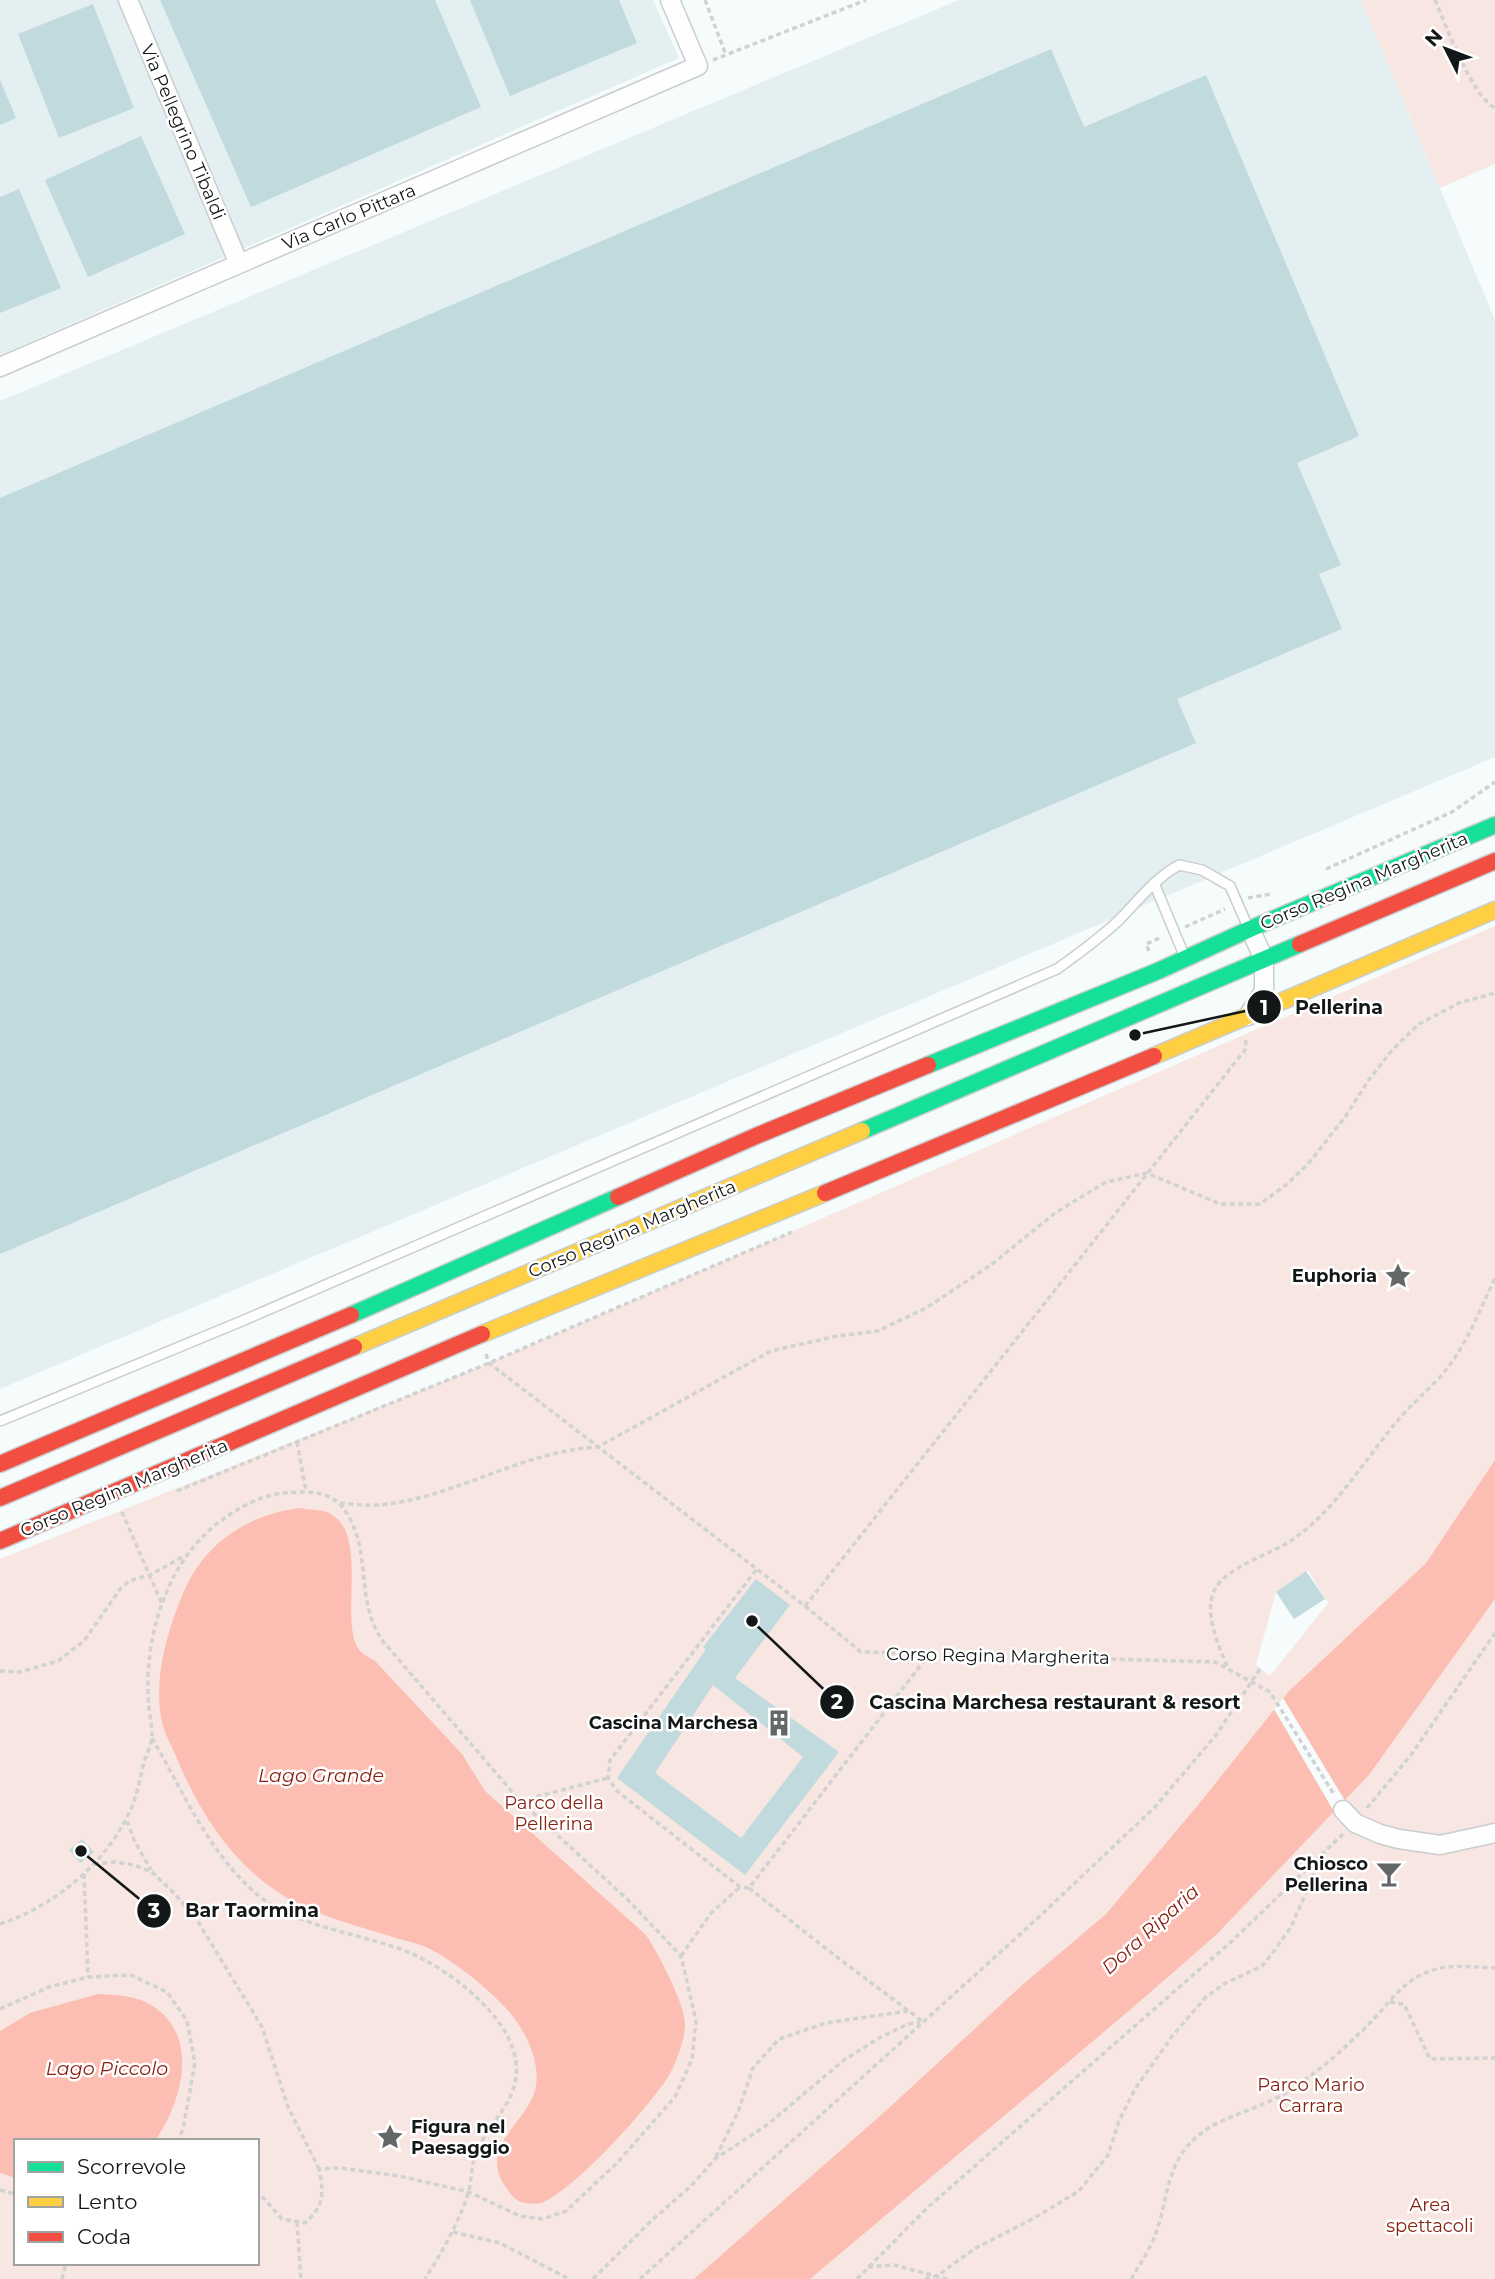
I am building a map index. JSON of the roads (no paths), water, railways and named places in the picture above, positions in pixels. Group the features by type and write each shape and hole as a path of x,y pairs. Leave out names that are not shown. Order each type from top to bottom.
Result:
{"main road":[{"name":"Corso Regina Margherita","path":"0,1464 346,1317 756,1136 1186,958 1487,829"},
{"name":"Corso Regina Margherita","path":"0,1498 1495,861"},
{"name":"Corso Regina Margherita","path":"0,1541 480,1335 1068,1093 1495,910"}],"street":[{"name":"Via Pellegrino Tibaldi","path":"128,0 239,264"},
{"name":"Via Carlo Pittara","path":"0,367 698,66 670,0"},
{"name":"Corso Regina Margherita","path":"1487,829 1495,815"},
{"name":"Corso Regina Margherita","path":"1408,897 1495,874"},
{"name":"Corso Regina Margherita","path":"1248,1016 1264,991 1264,959 1250,929"},
{"path":"1349,1817 1380,1834 1440,1844 1495,1833"}],"lane":[{"path":"0,1421 255,1316 1057,969 1116,923 1163,874 1179,865 1202,870 1230,886 1250,929"},
{"path":"1154,883 1186,958"}],"water":[{"name":"Dora Riparia","path":"1495,1460 1495,1599 1369,1775 1215,1936 810,2279 694,2279 890,2107 1022,1985 1106,1914 1289,1691 1426,1563"},
{"name":"Lago Grande","path":"299,1508 326,1512 340,1521 347,1536 351,1554 351,1616 353,1634 359,1650 375,1661 462,1754 485,1791 646,1935 664,1966 681,2005 685,2026 681,2046 671,2072 658,2091 591,2166 541,2203 526,2203 516,2199 503,2183 498,2170 500,2147 534,2094 537,2073 528,2042 511,2014 461,1968 438,1953 307,1908 274,1890 255,1875 238,1858 209,1820 163,1728 159,1685 164,1652 179,1604 194,1572 205,1557 232,1533 263,1517"},
{"name":"Lago Piccolo","path":"98,1994 138,1999 151,2005 167,2018 177,2033 182,2070 173,2108 156,2139 14,2139 14,2177 0,2173 0,2031 30,2013"}],"place":[{"name":"Pellerina","path":"1135,1035"},
{"name":"Euphoria","path":"1398,1276"},
{"name":"Cascina Marchesa restaurant & resort","path":"752,1621"},
{"name":"Cascina Marchesa","path":"779,1723"},
{"name":"Bar Taormina","path":"81,1851"},
{"name":"Chiosco Pellerina","path":"1389,1874"},
{"name":"Figura nel Paesaggio","path":"390,2137"}],"park label":[{"name":"Parco della Pellerina","path":"554,1813"},
{"name":"Parco Mario Carrara","path":"1311,2095"},
{"name":"Area spettacoli","path":"1430,2215"}]}
